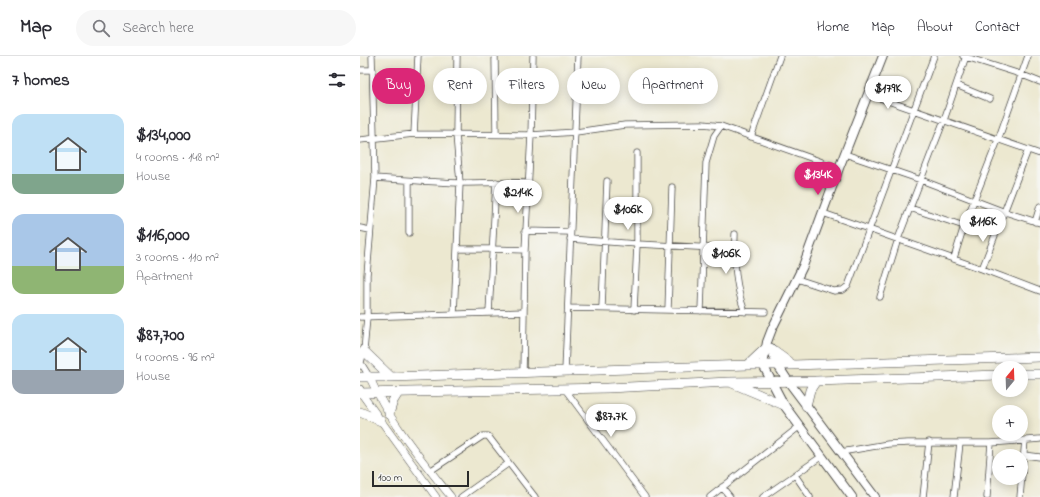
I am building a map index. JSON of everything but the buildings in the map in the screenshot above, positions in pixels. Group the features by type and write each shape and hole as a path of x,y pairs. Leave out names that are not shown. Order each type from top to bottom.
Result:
{"main road":[{"path":"852,497 784,405 763,364 775,322 797,279 883,56"},
{"path":"768,347 788,381 875,497"},
{"path":"768,347 794,365"},
{"path":"748,365 768,347"},
{"path":"364,376 390,377 763,364 794,365 1040,357"},
{"path":"361,359 390,377"},
{"path":"1028,374 1040,374"},
{"path":"360,392 398,393 608,388 729,382 816,381 992,375"},
{"path":"806,406 810,390 816,381"},
{"path":"729,382 784,405"},
{"path":"389,414 393,401 398,393"},
{"path":"360,412 381,421"}],"street":[{"path":"372,56 373,68"},
{"path":"414,134 418,56"},
{"path":"454,314 460,183 456,134 456,56"},
{"path":"495,56 496,134"},
{"path":"523,373 525,250 533,56"},
{"path":"565,371 578,56"},
{"path":"751,137 780,56"},
{"path":"797,279 834,291 843,290 848,286 934,56"},
{"path":"880,298 898,239 944,120 965,56 1040,82"},
{"path":"954,258 964,226 998,140 1020,74 1028,56"},
{"path":"360,70 372,70"},
{"path":"956,85 990,99"},
{"path":"868,94 1040,154"},
{"path":"374,104 375,178 367,275 367,317 361,359 364,376 376,392 389,414 451,497"},
{"path":"360,140 414,134 530,135 576,132 625,125 703,124 721,126 839,168"},
{"path":"701,311 706,163 714,136 721,126"},
{"path":"982,269 1028,150"},
{"path":"634,310 637,244 637,153"},
{"path":"845,154 975,199 1005,212 1037,223 1040,206"},
{"path":"375,178 460,183 528,183"},
{"path":"409,181 409,233"},
{"path":"602,308 603,242 607,181"},
{"path":"489,313 496,182"},
{"path":"668,310 672,187"},
{"path":"910,208 964,226"},
{"path":"822,213 954,258 1040,291"},
{"path":"360,228 370,230"},
{"path":"526,231 570,235 603,242 735,249"},
{"path":"735,234 735,271 740,300 745,312"},
{"path":"457,249 492,248 525,250"},
{"path":"360,272 367,275"},
{"path":"568,308 765,312"},
{"path":"360,317 524,312"},
{"path":"564,388 645,497"},
{"path":"360,392 436,497"},
{"path":"710,497 722,486 776,446 800,426"},
{"path":"430,470 483,436 488,436 534,497"},
{"path":"1028,440 1040,439"},
{"path":"841,452 888,444 929,442 991,443 1014,441"},
{"path":"923,497 929,442"},
{"path":"954,497 960,443"},
{"path":"987,497 991,443"},
{"path":"1028,455 1040,457"},
{"path":"763,497 822,456"},
{"path":"461,497 509,463"},
{"path":"795,475 810,497"},
{"path":"1020,497 1021,485"},
{"path":"722,486 730,497"}]}
